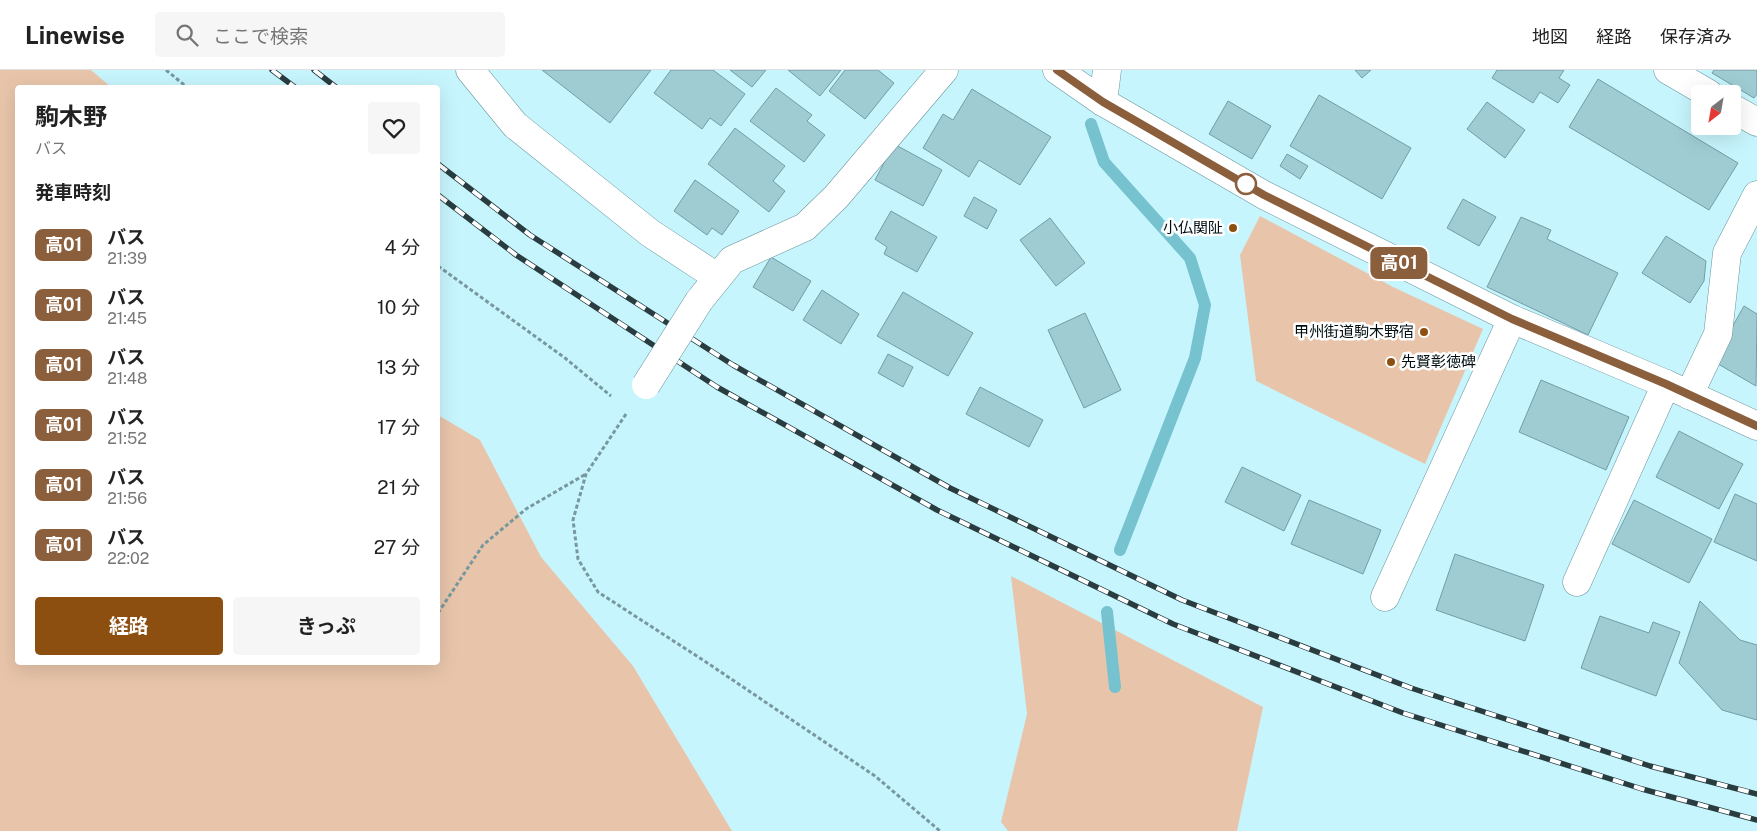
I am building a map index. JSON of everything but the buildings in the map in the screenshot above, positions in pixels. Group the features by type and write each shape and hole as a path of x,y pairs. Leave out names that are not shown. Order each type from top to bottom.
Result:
{"main road":[{"path":"470,70 514,125 650,233 717,277"},
{"path":"646,384 699,301 732,260 805,227 836,197 944,70"},
{"path":"1057,70 1103,102 1264,195 1512,319 1757,426"},
{"path":"1103,102 1107,70"},
{"path":"1668,70 1694,85"},
{"path":"1741,113 1757,122"},
{"path":"1577,582 1677,390 1718,334 1727,253 1757,194"},
{"path":"1385,597 1512,319"}],"path":[{"path":"166,70 184,85"},
{"path":"440,267 566,358 628,411"},
{"path":"646,384 586,474 573,520 578,559 598,592 706,662 874,776 940,831"},
{"path":"440,610 483,545 526,510 586,474"}],"shaded area":[{"path":"0,70 91,70 109,85 15,85 15,665 440,665 440,416 480,440 541,557 633,666 732,831 0,831"},
{"path":"1260,216 1393,287 1483,329 1425,464 1256,381 1240,255"},
{"path":"1011,576 1263,707 1237,831 1008,831 1001,822 1027,714"}],"waterway":[{"path":"1091,124 1104,162 1190,258 1205,305 1195,358 1120,550"},
{"path":"1107,612 1115,687"}],"railway":[{"path":"272,70 292,85"},
{"path":"314,70 333,85"},
{"path":"440,166 530,235 733,365 950,488 1182,600 1411,688 1650,766 1757,794"},
{"path":"440,197 516,255 717,387 937,510 1173,624 1403,713 1642,789 1757,820"}],"bus line":[{"name":"高01","path":"1057,70 1103,102 1264,195 1512,319 1666,384 1757,426"}],"place":[{"name":"小仏関阯","path":"1233,228"},
{"name":"甲州街道駒木野宿","path":"1424,332"},
{"name":"先賢彰徳碑","path":"1391,362"}]}
